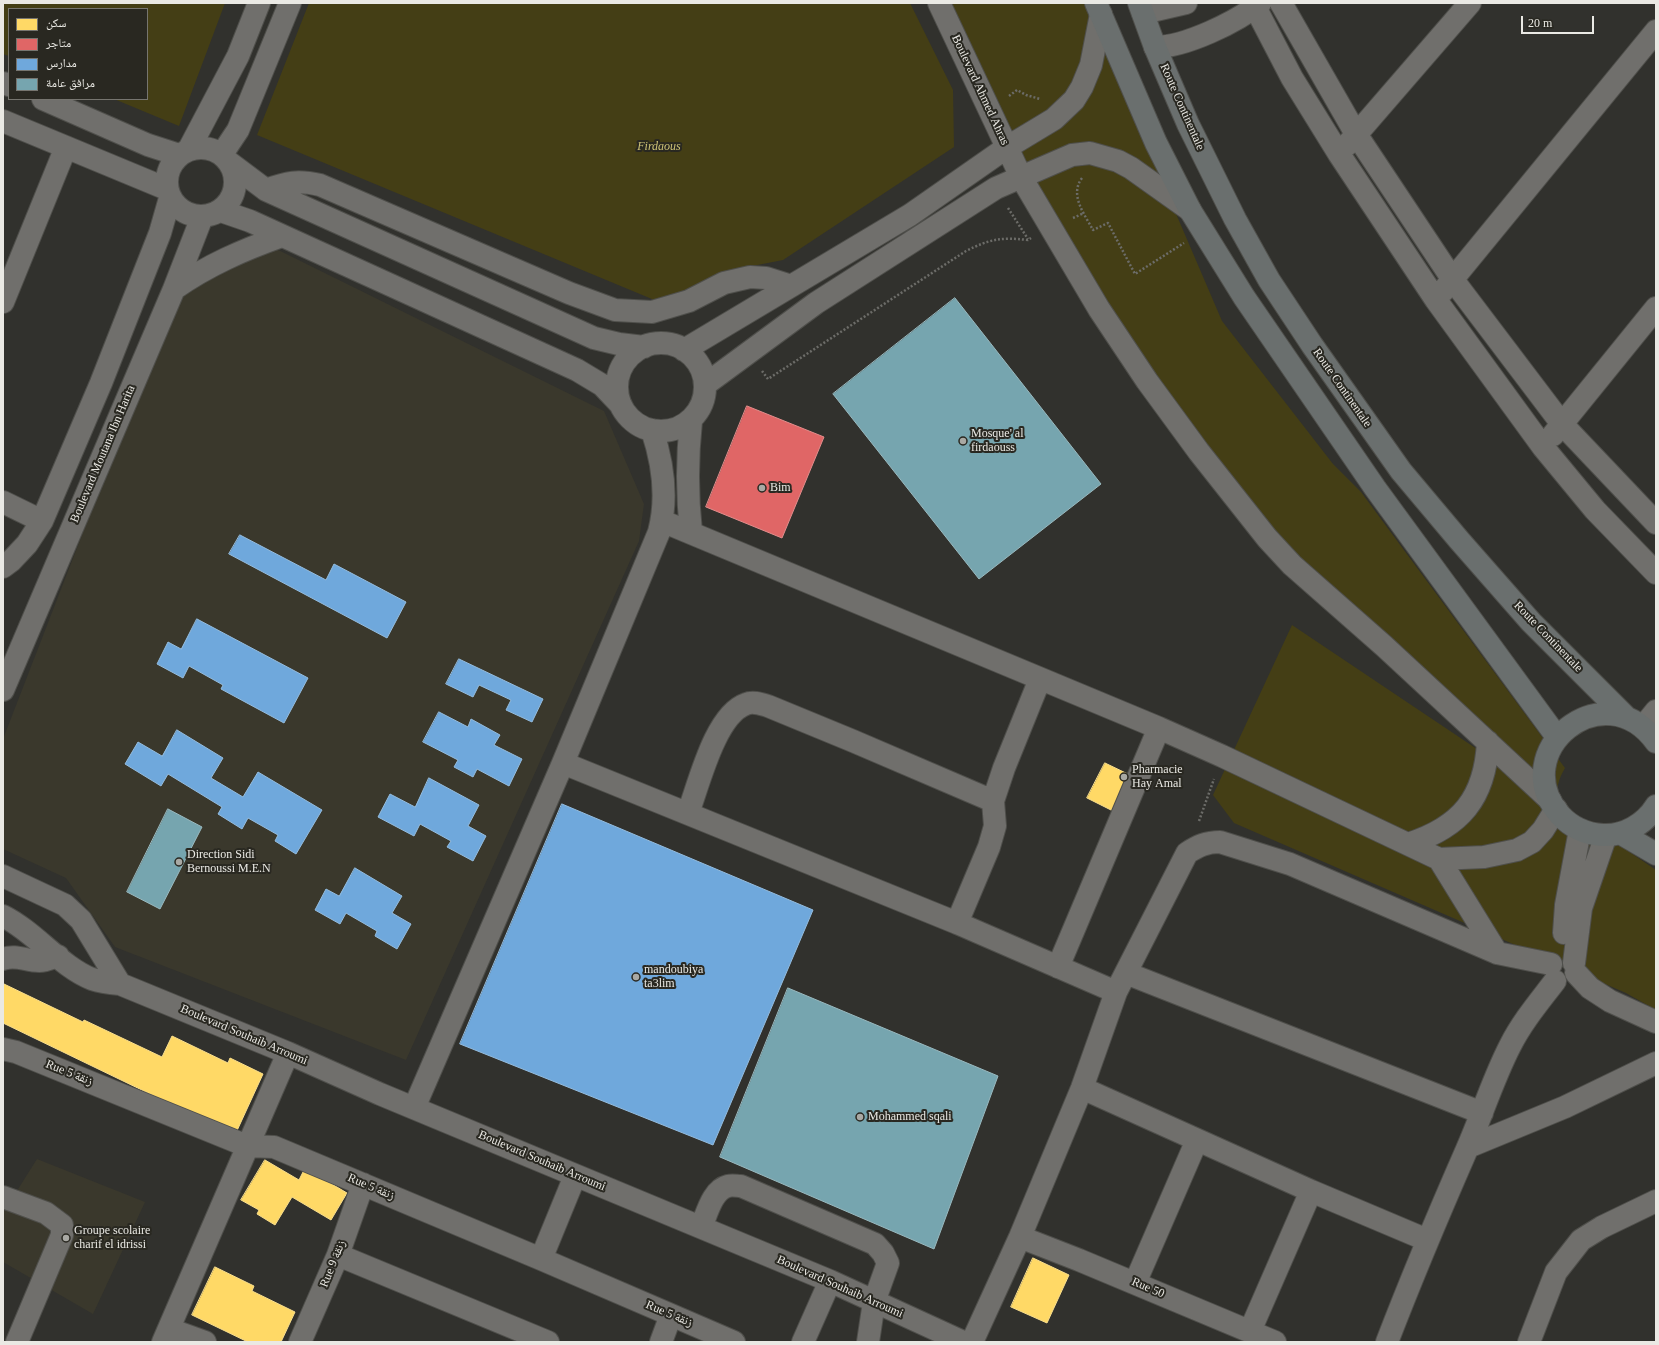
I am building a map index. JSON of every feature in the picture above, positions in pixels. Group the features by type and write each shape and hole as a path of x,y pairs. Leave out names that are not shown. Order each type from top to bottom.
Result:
{"main road":[{"name":"Route Continentale","path":"1141,8 1155,47 1188,124 1235,219 1269,280 1320,357 1401,471 1531,622 1645,725"},
{"path":"1098,9 1156,143 1190,210 1244,297 1345,445 1557,737"},
{"path":"1645,725 1608,714 1589,716 1571,724 1557,737 1549,751 1545,767 1545,784 1553,805 1571,824 1580,830 1589,833 1613,834 1638,826 1652,813 1656,806"},
{"path":"1613,834 1656,854"}],"street":[{"path":"3,567 11,561 27,544 42,521 104,376 160,233 169,193 167,177 171,165 184,152 238,56 259,3"},
{"path":"226,159 290,3"},
{"name":"Boulevard Ahmed Ahras","path":"939,3 1006,148 1021,177 1099,308 1147,381 1199,452 1267,538 1292,565 1318,590 1384,646 1488,742 1553,805"},
{"path":"1141,8 1186,3"},
{"path":"1281,3 1356,134 1453,280 1562,424 1656,523"},
{"path":"1339,154 1470,3"},
{"path":"1155,47 1167,47 1225,25 1256,4 1292,78 1339,154 1436,300 1543,447 1595,510 1655,569"},
{"path":"684,350 910,215 1006,148 1054,119 1074,100 1082,87 1090,65 1098,9"},
{"path":"1436,300 1656,31"},
{"path":"45,100 148,144 184,152 201,147 212,149 266,190 594,338 619,344 644,347"},
{"path":"3,121 66,147 169,193 176,206 192,216 212,214 250,221 577,370 602,385 621,405 628,416 639,425 652,430 665,431 679,428 691,421 700,410 705,397 706,384 702,370 694,358 684,350 671,344 657,344 644,347 632,354 624,365 618,378 618,392 621,405"},
{"path":"3,302 12,255 66,147"},
{"path":"706,384 816,303 996,188 1072,155 1090,153 1118,161 1190,210"},
{"path":"212,214 229,204 234,195 236,186 235,174 226,159"},
{"path":"266,190 284,183 302,181 320,185 562,290 615,310 652,312 689,301 724,283 750,277 766,278 791,286"},
{"name":"Boulevard Moutana Ibn Harita","path":"3,690 174,289 212,214"},
{"path":"174,289 195,274 219,261 248,248 282,236"},
{"path":"1543,447 1656,308"},
{"path":"691,421 687,474 691,532"},
{"path":"414,1108 563,763 659,532 662,521 664,491 659,453 652,430"},
{"path":"3,502 42,521"},
{"path":"662,521 1159,728 1222,756 1439,859 1484,857 1517,850 1532,842 1543,830 1553,805"},
{"path":"957,923 989,847 995,826 993,801 1004,768 1040,679"},
{"path":"688,813 716,735 735,710 747,703 755,702 854,740 993,801"},
{"path":"1058,967 1159,728"},
{"path":"1408,844 1427,838 1445,828 1460,815 1473,800 1482,782 1487,762 1488,742"},
{"path":"563,763 957,923 1116,992"},
{"path":"1564,967 1566,905 1580,830"},
{"path":"1386,1342 1427,1240 1468,1147 1501,1065 1511,1044 1528,1017 1564,967 1580,908 1613,834"},
{"path":"972,1342 1020,1237 1082,1088 1116,992 1187,853 1200,845 1209,842 1220,842 1290,864 1497,953 1564,967 1590,988 1610,1001 1656,1022"},
{"path":"1439,859 1497,953"},
{"path":"3,876 65,905 81,920 120,984"},
{"name":"Boulevard Souhaib Arroumi","path":"3,916 33,935 79,972 92,978 120,984 288,1053 414,1108 830,1281 963,1342"},
{"path":"3,959 8,956 18,956 39,961 58,956"},
{"path":"1126,973 1482,1113"},
{"name":"Rue 5 زنقة","path":"3,1049 16,1052 247,1146 274,1148 541,1259 734,1342"},
{"path":"205,1342 166,1335 288,1053"},
{"path":"1468,1147 1565,1108 1656,1062"},
{"path":"1082,1088 1311,1191 1427,1240"},
{"path":"1135,1283 1197,1140"},
{"path":"541,1259 576,1176"},
{"name":"Rue 9 زنقة","path":"300,1342 338,1255 363,1184"},
{"path":"701,1227 714,1198 720,1190 729,1185 741,1186 875,1244 883,1253 888,1263 874,1302 868,1342"},
{"path":"1250,1331 1311,1191"},
{"path":"3,1197 46,1213 62,1225 62,1235 17,1342"},
{"path":"1529,1342 1556,1272 1581,1240 1602,1227 1656,1201"},
{"name":"Rue 50","path":"1020,1237 1135,1283 1275,1342"},
{"path":"338,1255 548,1342"},
{"path":"803,1342 830,1281"},
{"path":"661,1342 671,1315"}],"path":[{"path":"1083,176 1078,182 1076,198 1093,230 1108,223 1136,274 1203,230"},
{"path":"749,351 768,379 966,251 986,242 1007,238 1028,240 1084,213"},
{"path":"1187,853 1222,756"}],"shaded area":[{"path":"262,242 604,411 644,504 639,541 406,1060 115,947 66,878 3,849 3,739 180,282"},
{"name":"Groupe scolaire charif el idrissi","path":"37,1159 145,1202 93,1314 3,1262 3,1213"}],"green space":[{"path":"3,3 225,3 179,126 116,100 148,100 148,8 8,8 8,56 3,54"},
{"name":"Firdaous","path":"309,3 910,3 953,90 954,147 783,260 737,269 664,304 257,135"},
{"path":"939,3 1091,3 1171,202 1222,321 1333,464 1361,492 1565,768 1558,785 1557,803 1656,870 1656,1010 1626,993 1234,823 1213,795 1292,625 1541,792 1294,581 1248,527 1145,397 1021,177"}],"building: سكن":[{"path":"1105,763 1132,776 1115,812 1087,798"},
{"path":"4,984 83,1022 84,1020 162,1057 172,1036 228,1063 230,1058 263,1074 235,1135 3,1023"},
{"path":"265,1160 299,1180 305,1168 347,1193 331,1220 292,1197 275,1225 257,1214 259,1210 241,1200"},
{"path":"1033,1258 1069,1275 1047,1323 1011,1307"},
{"path":"215,1267 254,1286 252,1291 295,1312 281,1342 248,1342 192,1315"}],"building: متاجر":[{"path":"747,406 824,437 782,538 706,507"}],"building: مدارس":[{"path":"240,535 326,580 334,564 406,602 387,638 229,554"},
{"path":"197,619 308,678 284,723 221,689 223,685 189,666 183,678 157,664 168,642 181,649"},
{"path":"459,659 543,699 532,722 506,710 511,700 479,685 473,697 446,684"},
{"path":"439,712 468,727 471,719 500,735 494,745 522,759 509,786 477,769 473,777 454,767 458,760 423,742"},
{"path":"177,730 223,758 211,778 243,797 258,772 322,810 296,854 275,841 278,835 248,818 242,829 218,814 222,807 168,774 161,786 125,764 138,742 162,756"},
{"path":"429,778 479,805 468,826 486,836 473,861 447,847 451,841 420,824 414,836 378,817 390,794 415,807"},
{"name":"mandoubiya ta3lim","path":"562,804 813,910 713,1145 460,1044"},
{"path":"355,868 402,896 392,913 411,924 397,949 375,936 377,931 346,913 340,924 315,910 326,889 339,896"}],"building: مرافق عامة":[{"path":"955,298 1101,484 979,579 833,394"},
{"path":"168,809 202,827 160,909 127,892"},
{"name":"Mohammed sqali","path":"788,988 998,1076 934,1249 720,1157"}],"place":[{"name":"Mosque' al firdaouss","path":"963,441"},
{"name":"Bim","path":"762,488"},
{"name":"Pharmacie Hay Amal","path":"1124,777"},
{"name":"Direction Sidi Bernoussi M.E.N","path":"179,862"},
{"name":"mandoubiya ta3lim","path":"636,977"},
{"name":"Mohammed sqali","path":"860,1117"},
{"name":"Groupe scolaire charif el idrissi","path":"66,1238"}]}
